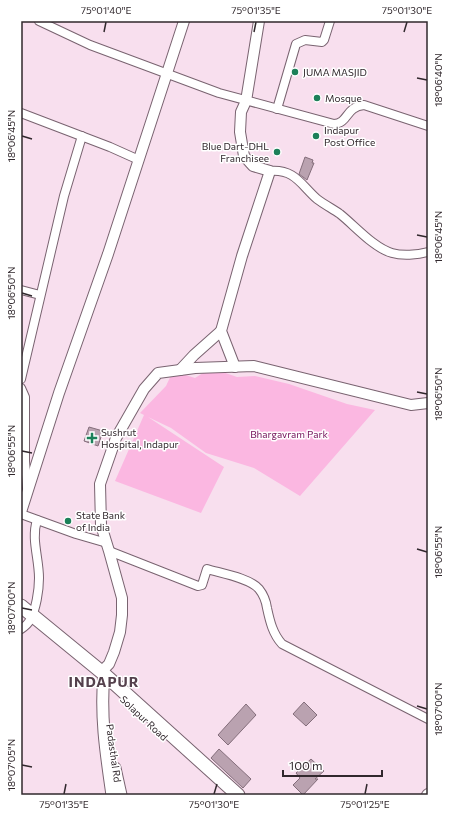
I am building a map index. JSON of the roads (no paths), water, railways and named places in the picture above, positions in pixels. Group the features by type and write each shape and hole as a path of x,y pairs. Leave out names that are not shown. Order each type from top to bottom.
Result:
{"main road":[{"name":"Solapur Road","path":"21,606 26,620 107,676 226,795"},
{"name":"Padasthal Rd","path":"107,676 108,744 112,795"},
{"path":"107,676 238,795"},
{"name":"Padasthal Rd","path":"108,744 121,795"}],"street":[{"path":"40,21 90,45 219,93 246,101 334,124 338,124 343,121 356,106 364,105 428,126"},
{"path":"184,21 108,254 59,393 21,513 108,547 198,586 202,585 207,569 249,582 258,587 264,596 269,621 276,637 282,644 428,719"},
{"path":"259,21 246,101 241,112 240,132 244,156 253,166 270,171 283,171 291,174 317,199 340,214 373,242 386,250 392,253 403,254 420,254 428,252"},
{"path":"277,109 296,44 305,40 320,43 322,42 330,21"},
{"path":"21,113 46,124 82,136 139,160"},
{"path":"21,379 64,196 82,136"},
{"path":"180,370 194,355 222,331 240,263 270,171"},
{"path":"21,290 40,295"},
{"path":"222,331 235,367"},
{"path":"107,676 120,632 122,598 101,525 100,484 116,438 144,389 158,373 195,368 254,366 411,405 428,403"},
{"path":"21,388 25,398 23,444 28,491"},
{"path":"26,620 38,590 39,578 34,530 37,520"}],"place":[{"name":"JUMA MASJID","path":"295,72"},
{"name":"Mosque","path":"317,98"},
{"name":"Indapur Post Office","path":"316,136"},
{"name":"Blue Dart-DHL Franchisee","path":"277,152"},
{"name":"Sushrut Hospital, Indapur","path":"92,438"},
{"name":"State Bank of India","path":"68,521"}],"district":[{"name":"INDAPUR","path":"104,681"}],"park label":[{"name":"Bhargavram Park","path":"289,434"}]}
